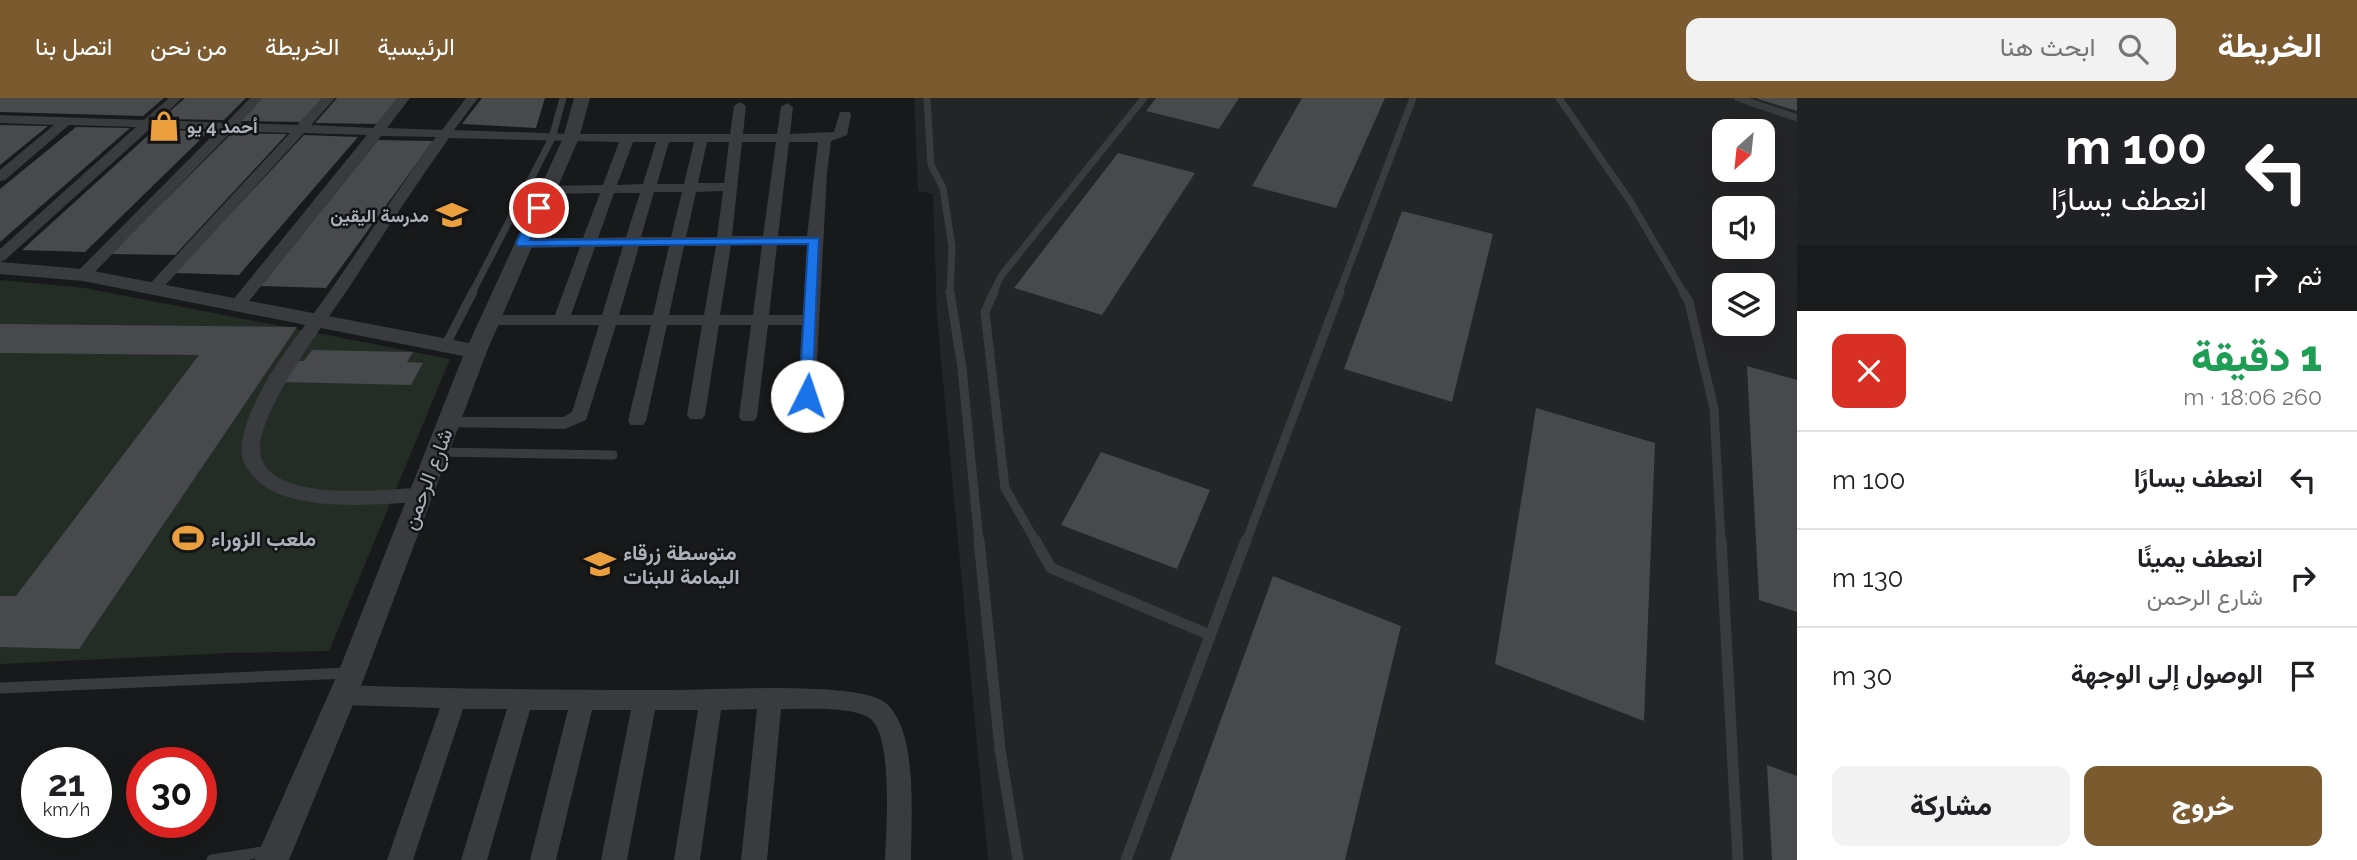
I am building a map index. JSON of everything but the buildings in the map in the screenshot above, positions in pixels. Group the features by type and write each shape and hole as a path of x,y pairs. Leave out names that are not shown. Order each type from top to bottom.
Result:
{"street":[{"path":"0,257 176,98"},
{"path":"83,275 257,98"},
{"path":"154,288 329,98"},
{"path":"236,306 404,98"},
{"path":"421,495 319,496 270,482 256,469 250,455 253,436 284,371 444,134 472,98"},
{"name":"شارع الرحمن","path":"274,855 347,684 476,351 548,190 562,138 582,98"},
{"path":"696,415 724,241 740,106"},
{"path":"748,417 787,107"},
{"path":"0,119 701,141 825,138 840,135 845,115"},
{"path":"0,177 66,121"},
{"path":"805,419 814,240 825,138"},
{"path":"561,320 627,139"},
{"path":"449,423 565,424 580,416 663,140"},
{"path":"637,421 701,141"},
{"path":"548,190 731,187"},
{"path":"522,243 814,240"},
{"path":"0,268 83,275 476,351"},
{"path":"491,320 812,320"},
{"path":"347,684 455,699 770,699 848,702 878,710 889,725 897,754 898,860"},
{"path":"474,860 522,698"},
{"path":"543,860 583,698"},
{"path":"400,860 455,699"},
{"path":"614,860 645,699"},
{"path":"754,860 770,699"},
{"path":"687,860 710,700"}],"lane":[{"path":"445,346 562,138 563,98"},
{"path":"927,98 931,165 943,188 952,247 950,300 962,368 1000,749 1018,860"},
{"path":"1144,98 1001,276 985,312 1005,488 1051,568 1210,635"},
{"path":"1126,860 1413,98"},
{"path":"1559,98 1630,201 1689,302 1713,409 1738,860"},
{"path":"1738,98 1797,118"},
{"path":"437,452 613,454"},
{"path":"0,688 347,684"},
{"path":"212,860 274,855"}],"shaded area":[{"path":"914,98 1797,98 1797,860 988,860 937,317 933,194 918,191"},
{"name":"ملعب الزوراء","path":"0,280 85,288 450,359 329,651 0,664"}],"place":[{"name":"أحمد 4 يو","path":"164,126"},
{"name":"مدرسة اليقين","path":"452,215"},
{"name":"ملعب الزوراء","path":"188,538"},
{"name":"متوسطة زرقاء اليمامة للبنات","path":"600,564"}],"route":[{"path":"539,208 522,243 814,240 807,396"}]}
